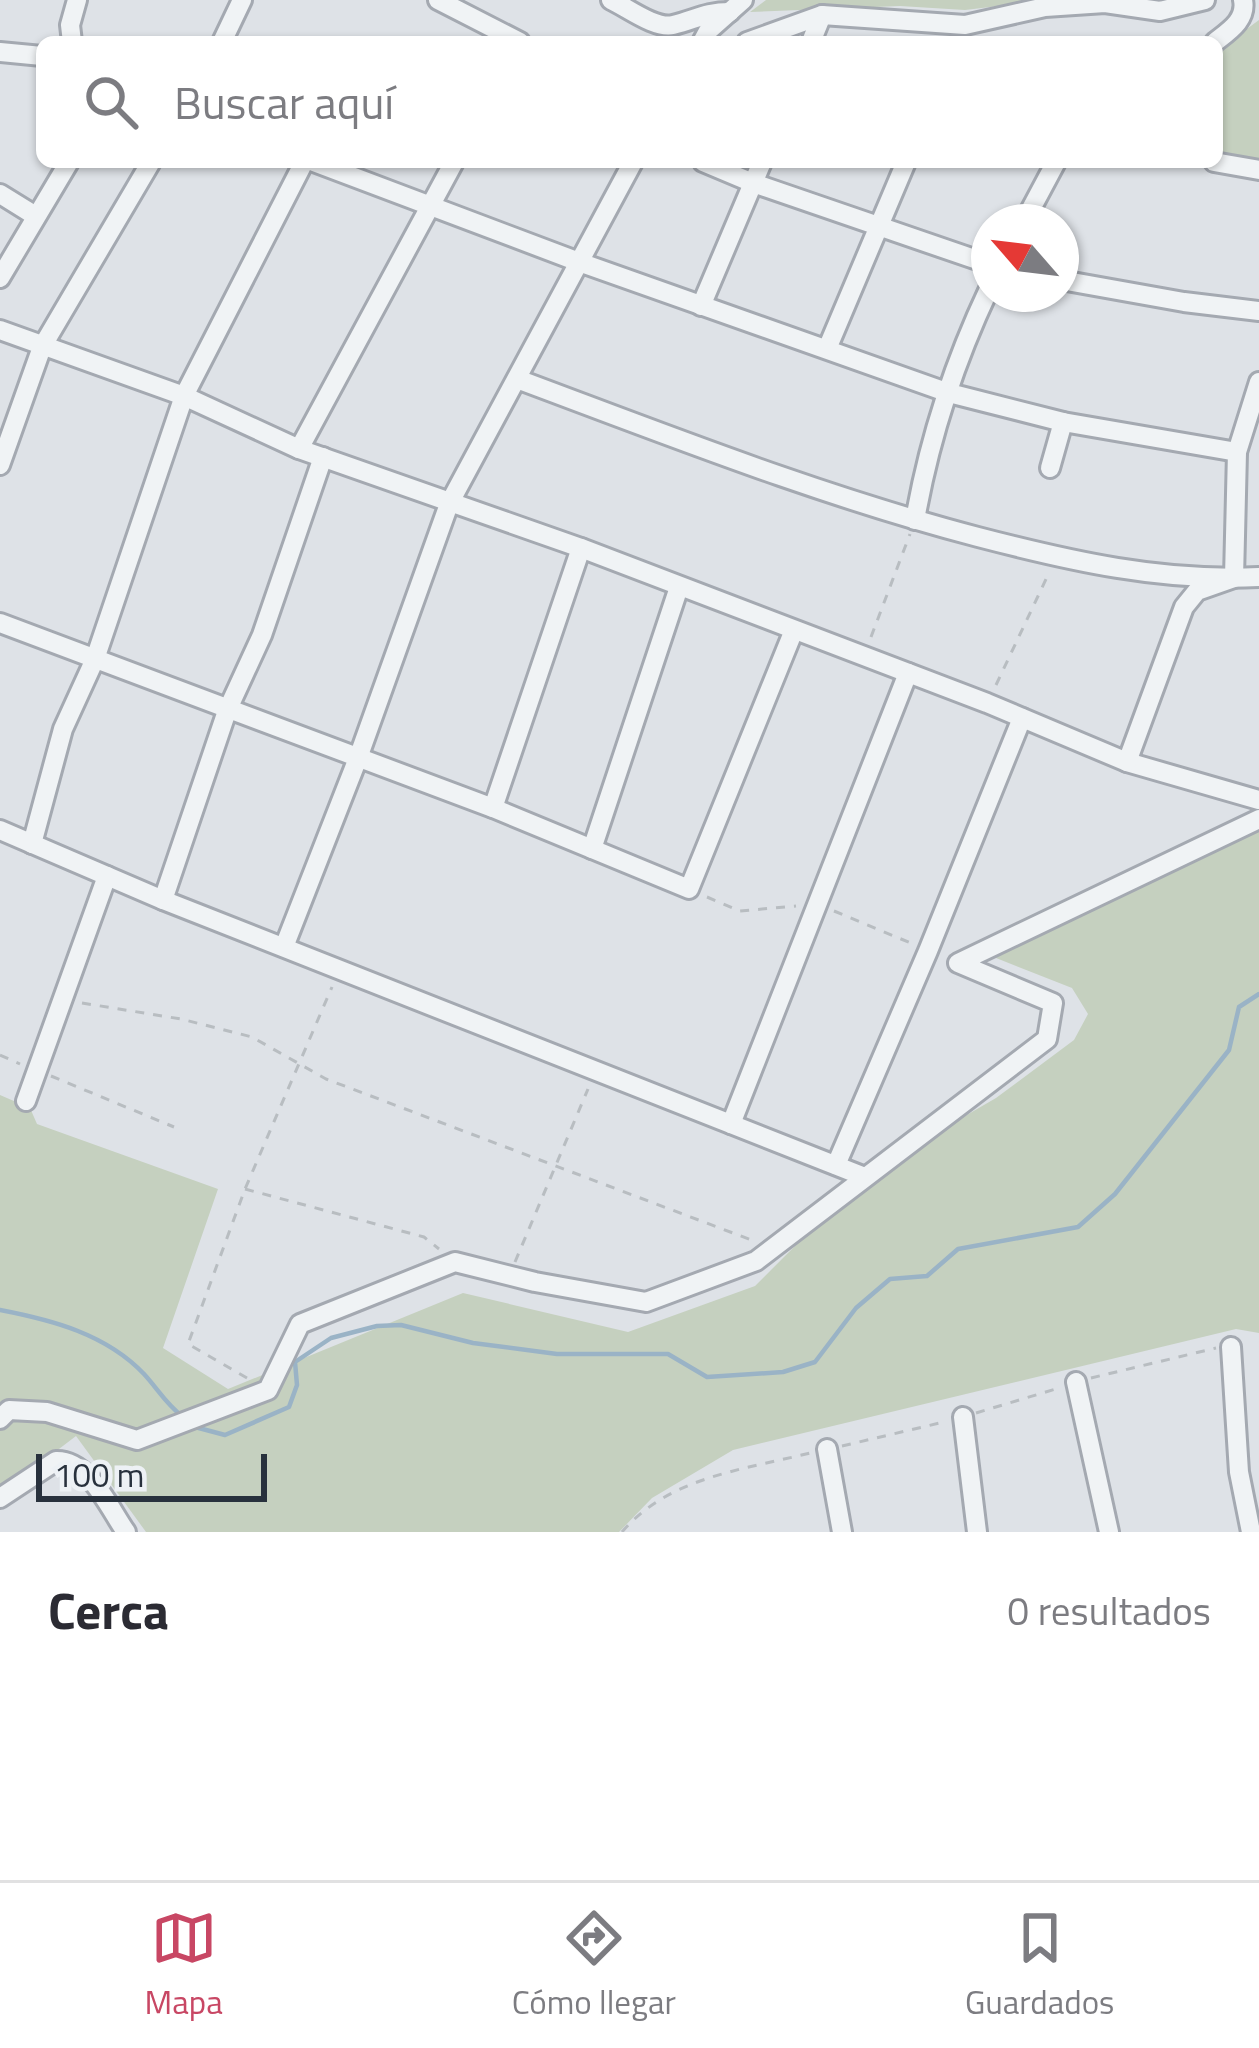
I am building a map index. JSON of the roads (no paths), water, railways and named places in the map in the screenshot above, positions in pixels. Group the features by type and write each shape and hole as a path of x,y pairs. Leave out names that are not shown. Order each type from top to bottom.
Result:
{"street":[{"path":"71,36 77,0"},
{"path":"224,36 242,0"},
{"path":"438,0 508,36"},
{"path":"611,0 671,26 736,6"},
{"path":"764,36 822,15 962,34 1045,7 1105,3 1160,11 1205,0"},
{"path":"1222,36 1236,25 1245,9 1244,0"},
{"path":"705,36 736,6"},
{"path":"813,36 822,15"},
{"path":"0,52 36,55"},
{"path":"1223,164 1259,170"},
{"path":"0,278 65,168"},
{"path":"0,464 42,346 147,168"},
{"path":"32,844 63,728 95,659 184,396 301,168"},
{"path":"330,168 701,307 949,393 1064,422 1237,452"},
{"path":"298,449 450,168"},
{"path":"284,947 449,504 630,168"},
{"path":"717,168 971,258"},
{"path":"701,307 759,168"},
{"path":"827,349 903,168"},
{"path":"1034,204 1053,168"},
{"path":"0,194 34,215"},
{"path":"1079,283 1259,311"},
{"path":"915,520 927,451 978,312"},
{"path":"0,330 184,396 298,449 581,548 987,703 1127,762 1259,800"},
{"path":"518,380 750,466 915,520 1054,557 1145,573 1259,577"},
{"path":"1234,578 1237,452 1259,382"},
{"path":"1050,467 1064,422"},
{"path":"164,900 227,711 262,635 323,458"},
{"path":"494,808 581,548"},
{"path":"1127,762 1184,607 1197,591 1234,578"},
{"path":"592,849 679,587"},
{"path":"0,623 494,808 688,890 794,630"},
{"path":"731,1124 908,673"},
{"path":"836,1165 1022,718"},
{"path":"0,1419 9,1410 47,1412 136,1440 268,1390 301,1324 455,1262 646,1302 756,1261 1047,1039 1053,1003 958,963 1259,819"},
{"path":"0,830 164,900 866,1177"},
{"path":"26,1101 107,876"},
{"path":"1231,1347 1239,1472 1251,1532"},
{"path":"1076,1382 1108,1532"},
{"path":"963,1417 976,1532"},
{"path":"827,1449 842,1532"},
{"path":"0,1498 56,1461 66,1461 84,1472 126,1532"}],"waterway":[{"path":"195,1427 225,1435 289,1407 297,1385 295,1362 331,1338 377,1326 401,1325 473,1343 557,1354 668,1354 707,1377 783,1372 815,1362 856,1308 890,1279 927,1276 958,1249 1078,1227 1115,1194 1229,1050 1239,1007 1259,994"},
{"path":"0,1310 58,1324 113,1349 144,1374 182,1416"}]}
